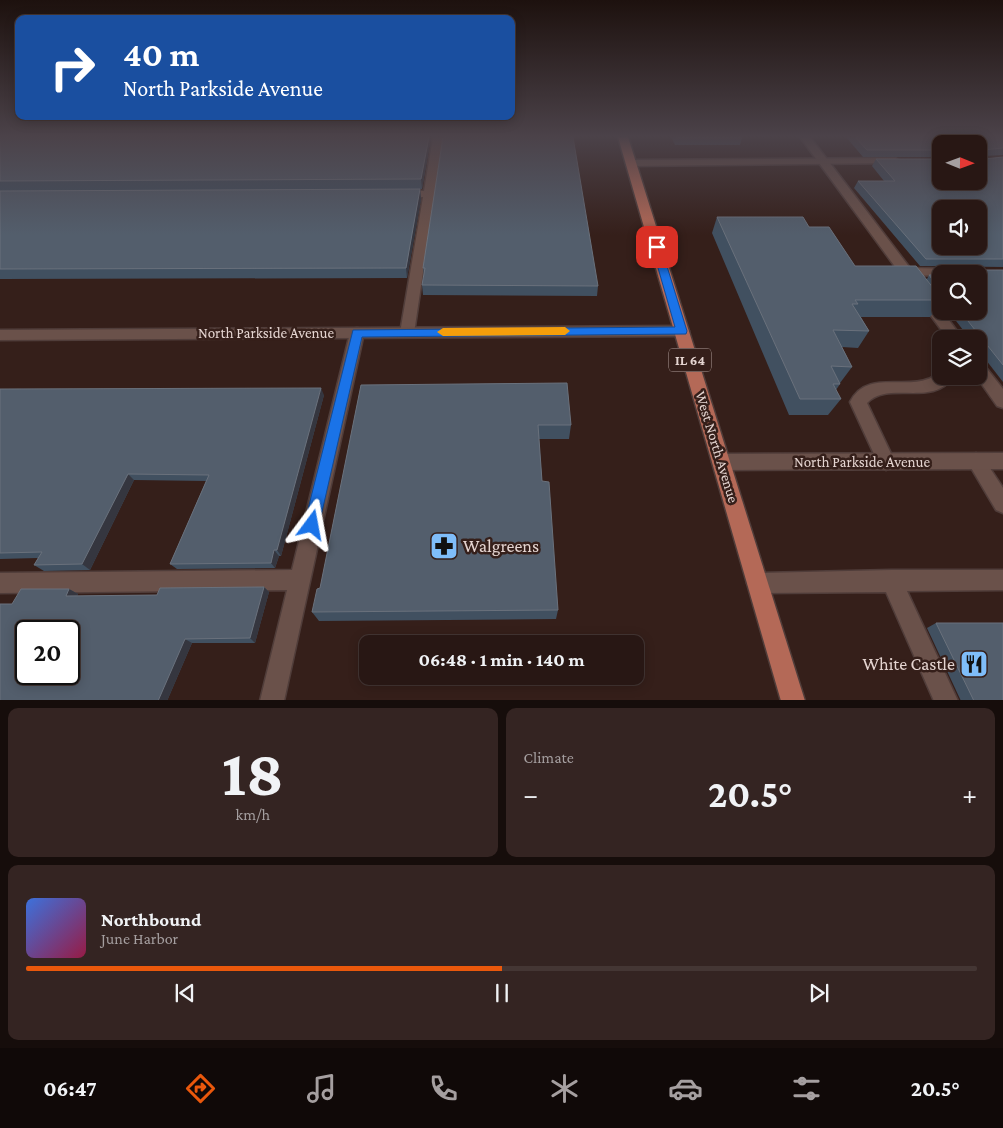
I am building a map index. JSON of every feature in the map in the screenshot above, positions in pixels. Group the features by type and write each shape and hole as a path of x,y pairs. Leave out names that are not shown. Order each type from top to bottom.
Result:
{"main road":[{"name":"West North Avenue","path":"633,170 793,700"}],"street":[{"path":"406,332 433,170"},
{"path":"830,170 949,330"},
{"path":"389,194 429,194"},
{"path":"907,272 932,272"},
{"name":"North Parkside Avenue","path":"0,335 682,331"},
{"path":"272,700 357,333"},
{"path":"987,380 1003,401"},
{"path":"886,462 858,402 859,398 874,390 932,385"},
{"name":"North Parkside Avenue","path":"721,462 1003,461"},
{"path":"976,462 1003,504"},
{"path":"0,583 299,580"},
{"path":"891,580 946,700"},
{"path":"757,583 1003,580"}],"building":[{"path":"0,170 423,170 421,179 0,181"},
{"path":"438,170 578,170 598,286 422,285 425,268 423,268"},
{"path":"885,170 932,170 932,190 988,190 988,170 1003,170 1003,259 926,259 858,181 895,181"},
{"path":"420,189 406,268 0,269 0,191"},
{"path":"717,217 803,217 809,227 829,227 855,266 916,266 932,286 932,300 855,300 858,304 852,304 869,331 833,330 852,367 831,366 840,384 833,384 841,399 800,399"},
{"path":"987,270 1003,270 1003,365 987,345 987,330 975,330 967,320 987,320"},
{"name":"Walgreens","path":"567,383 571,425 538,425 542,481 549,482 558,610 312,612 317,589 320,588 361,385"},
{"path":"321,388 277,550 274,550 271,563 170,564 209,475 128,474 82,564 34,565 42,552 0,553 0,389"},
{"path":"264,587 250,638 185,639 158,700 0,700 0,604 12,604 21,589 69,589 66,596 157,595 160,588"},
{"name":"White Castle","path":"936,623 1003,623 1003,700 974,700"}],"slow traffic":[{"path":"443,332 565,331"}],"place":[{"name":"Walgreens","path":"444,546"},
{"name":"White Castle","path":"974,664"}],"route":[{"path":"312,525 357,333 682,331 657,247"}]}
